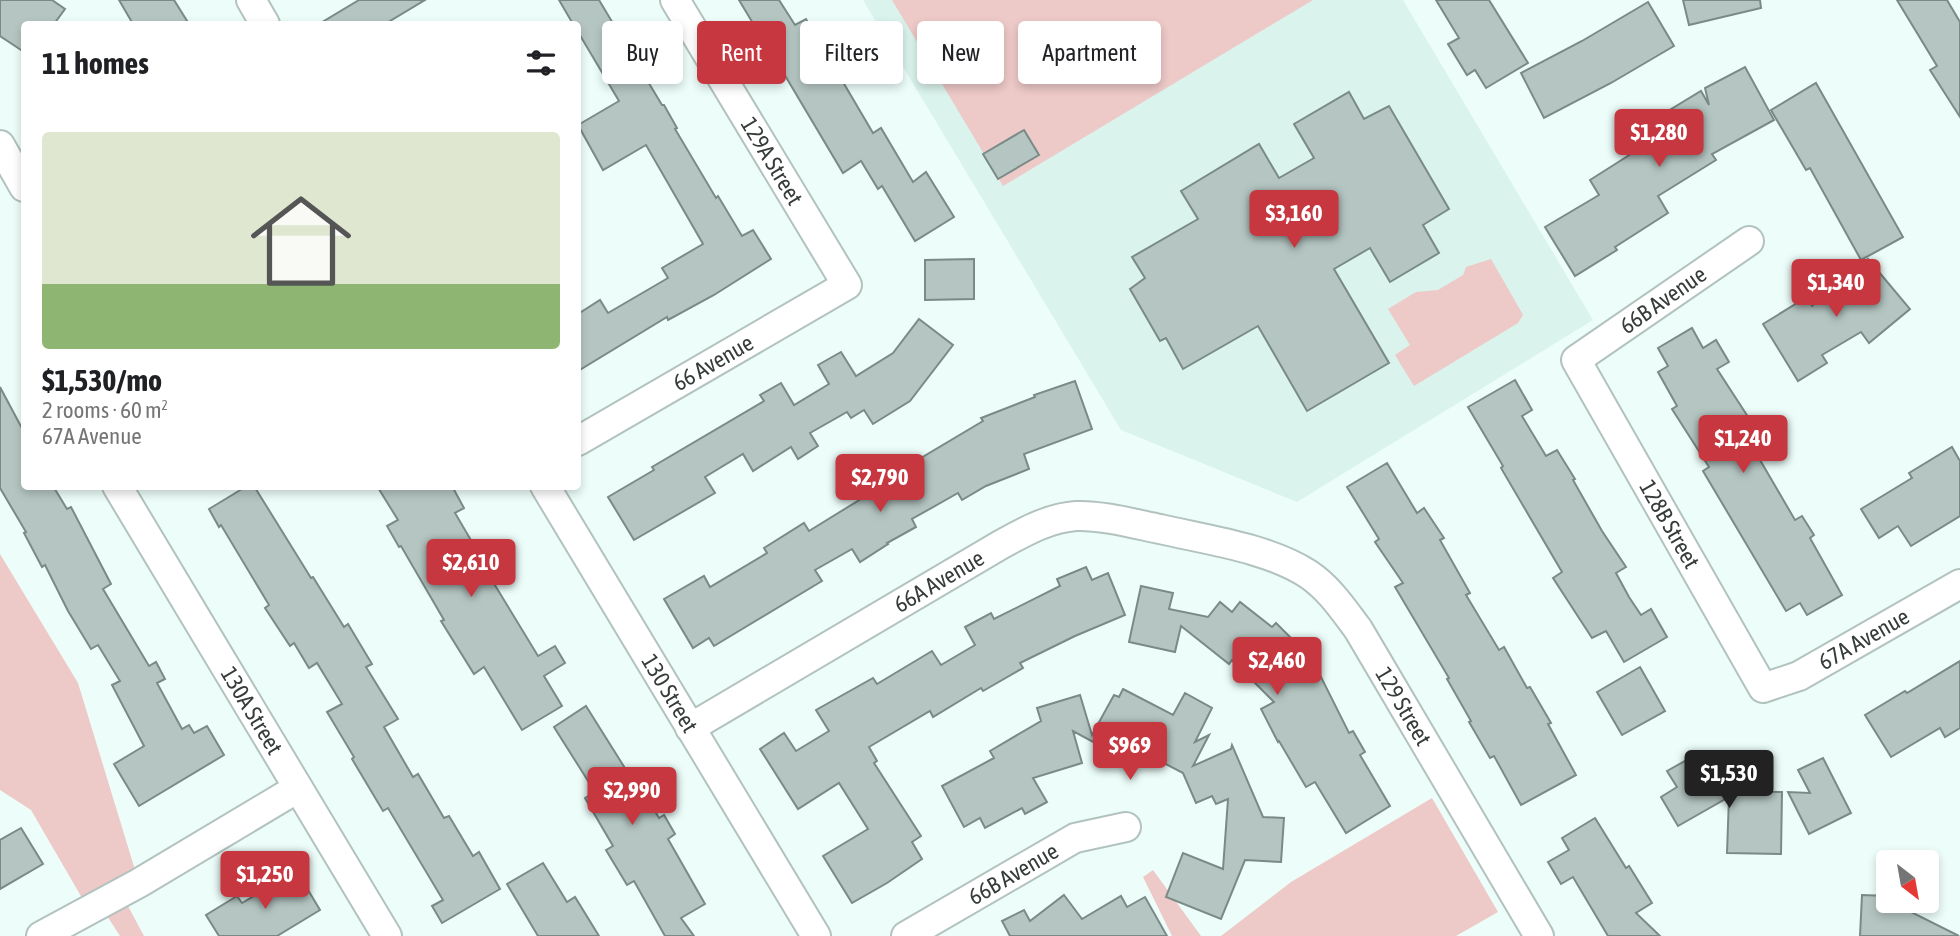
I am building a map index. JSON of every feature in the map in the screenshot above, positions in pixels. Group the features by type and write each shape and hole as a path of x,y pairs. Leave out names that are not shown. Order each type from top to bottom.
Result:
{"street":[{"path":"251,0 263,21"},
{"name":"129A Street","path":"675,0 847,285"},
{"path":"0,145 21,182"},
{"name":"66B Avenue","path":"1576,360 1749,241"},
{"name":"66 Avenue","path":"581,439 847,285"},
{"name":"128B Street","path":"1576,360 1763,688"},
{"name":"130A Street","path":"119,490 387,936"},
{"name":"130 Street","path":"547,490 816,936"},
{"name":"66A Avenue","path":"690,728 1002,544 1048,521 1079,516 1097,518 1210,541"},
{"name":"129 Street","path":"1210,541 1286,562 1311,576 1340,604 1358,629 1539,936"},
{"name":"67A Avenue","path":"1763,688 1799,676 1960,584"},
{"path":"41,936 139,883 298,789"},
{"name":"66B Avenue","path":"906,936 1075,838 1126,827"}],"shaded area":[{"path":"863,0 1403,0 1593,320 1297,502 1121,430 903,67 903,21 876,21"},
{"path":"892,0 1313,0 1003,186 942,84 1004,84 1004,21 917,21 917,42"},
{"path":"1491,259 1523,315 1518,323 1414,386 1395,355 1410,345 1388,309 1416,292 1438,290 1463,275 1466,267"},
{"path":"0,554 78,683 139,883 121,893 144,936 120,936 100,905 89,910 31,810 0,790"},
{"path":"1432,798 1498,912 1456,936 1221,936 1291,882"},
{"path":"1153,870 1201,936 1172,936 1143,877"}],"building":[{"path":"0,0 52,0 65,9 56,21 21,21 21,50 0,36"},
{"path":"119,0 174,0 187,21 131,21"},
{"path":"359,0 425,0 390,21 324,21"},
{"path":"559,0 599,0 612,21 602,21 602,72 581,37 581,21 571,21"},
{"path":"739,0 779,0 795,25 800,22 800,84 844,84 873,133 881,128 913,182 926,172 954,217 915,241 882,186 878,189 861,161 843,173 786,77 786,21 752,21"},
{"path":"1436,0 1489,0 1528,63 1486,88 1475,70 1467,75 1448,44 1459,38"},
{"path":"1683,0 1760,0 1761,8 1689,25"},
{"path":"1897,0 1947,0 1960,22 1960,117 1930,70 1937,66"},
{"path":"1648,2 1674,46 1544,118 1521,73"},
{"path":"1745,67 1774,120 1712,154 1716,160 1658,196 1668,213 1575,276 1545,227 1599,195 1590,180 1642,147 1638,140 1668,122 1663,114 1701,91 1709,105 1705,88"},
{"path":"1816,83 1903,237 1861,260 1810,168 1806,170 1771,110"},
{"path":"609,84 649,84 716,198 718,196 742,236 753,230 771,259 714,295 668,320 667,317 581,369 581,312 600,300 608,313 668,278 662,268 703,244 646,145 603,170 581,130 581,123 619,101"},
{"path":"1349,92 1364,119 1389,106 1449,209 1423,225 1439,253 1390,282 1370,248 1334,269 1389,363 1307,411 1258,326 1183,369 1166,338 1160,341 1130,289 1145,278 1132,257 1198,219 1181,191 1259,144 1279,178 1314,158 1294,124"},
{"path":"1024,130 1039,155 998,179 983,154"},
{"path":"974,259 974,299 925,300 925,260"},
{"path":"1868,259 1910,309 1869,343 1861,332 1822,355 1827,363 1798,381 1763,324 1807,297 1812,306"},
{"path":"919,319 953,345 910,401 873,424 864,410 851,418 847,412 810,433 818,446 798,459 791,447 753,471 743,454 705,477 715,493 634,540 608,497 654,470 652,467 764,401 760,395 781,383 794,405 829,384 818,365 841,352 856,376 893,353"},
{"path":"1692,328 1703,348 1716,340 1729,362 1717,369 1752,423 1742,429 1795,520 1802,516 1814,535 1810,538 1842,595 1807,615 1800,603 1786,611 1703,471 1709,467 1672,409 1677,406 1658,372 1668,366 1658,348"},
{"path":"1515,380 1532,410 1522,416 1546,456 1557,450 1602,531 1626,567 1616,573 1629,597 1641,615 1651,609 1667,637 1624,662 1606,631 1592,638 1553,578 1562,572 1468,407"},
{"path":"1075,381 1092,429 1024,454 1029,469 986,486 962,500 958,493 912,519 916,527 860,562 852,549 815,570 822,581 714,646 709,638 693,648 664,599 704,576 710,587 767,553 764,548 804,523 809,531 869,494 863,484 907,461 909,465 983,421 981,418"},
{"path":"0,387 21,426 21,490 55,490 67,509 71,507 111,584 103,589 149,666 156,662 165,679 157,683 182,729 189,725 194,733 207,726 224,755 139,806 114,764 144,746 112,685 120,681 98,645 91,649 45,565 42,567 24,533 26,532 0,488"},
{"path":"1952,447 1960,461 1960,516 1911,546 1898,526 1879,538 1861,509 1912,478 1909,473"},
{"path":"1387,463 1417,513 1424,508 1444,538 1440,540 1470,593 1466,595 1499,650 1504,647 1527,688 1530,687 1576,775 1521,805 1494,756 1490,758 1469,722 1471,721 1447,679 1449,678 1395,587 1403,583 1375,542 1379,539 1347,487"},
{"path":"240,490 256,490 311,578 313,577 344,627 348,624 372,664 366,667 398,719 384,727 413,777 418,774 444,818 449,816 473,856 479,852 500,889 442,923 432,906 443,900 388,808 383,811 327,712 342,704 317,663 309,668 294,643 290,646 265,608 269,605 209,509"},
{"path":"379,490 454,490 464,508 455,513 538,656 555,646 565,663 544,676 562,706 522,730 484,667 474,674 441,621 444,620 387,526 398,520"},
{"path":"1086,567 1092,580 1108,573 1125,615 1020,663 1023,668 983,691 981,688 933,717 930,711 869,747 877,761 874,763 921,836 912,842 922,859 852,903 823,856 868,829 839,783 798,809 760,749 784,733 796,751 829,731 816,710 873,678 877,684 932,651 941,665 975,645 965,627 991,613 994,619 1060,586 1057,579"},
{"path":"1141,586 1173,593 1169,609 1208,617 1220,602 1232,612 1240,602 1272,627 1276,623 1312,659 1349,733 1353,731 1365,752 1360,755 1390,806 1346,833 1315,782 1306,787 1261,709 1274,702 1241,669 1236,659 1235,663 1232,660 1229,664 1181,626 1175,652 1129,642"},
{"path":"1960,661 1960,728 1945,737 1940,728 1891,757 1865,715"},
{"path":"1640,667 1665,711 1622,735 1597,692"},
{"path":"1123,689 1173,715 1185,693 1212,708 1195,742 1209,735 1193,766 1231,749 1232,745 1263,817 1284,818 1281,862 1245,860 1221,919 1166,897 1183,853 1223,869 1228,799 1216,804 1212,796 1196,803 1183,773 1137,749 1130,762 1073,731 1082,763 1033,778 1047,802 1025,814 1022,808 985,828 980,818 964,827 942,786 994,758 990,751 1041,721 1037,708 1080,695 1092,735 1114,695 1119,697"},
{"path":"586,706 628,773 632,771 659,818 664,815 675,834 668,839 705,904 681,918 694,936 665,936 634,881 627,885 606,850 613,846 585,798 595,792 554,727"},
{"path":"1692,757 1711,790 1782,792 1781,854 1727,853 1729,797 1678,826 1661,797 1677,787 1667,771"},
{"path":"1823,758 1851,813 1809,834 1788,792 1810,793 1798,770"},
{"path":"1595,818 1626,868 1629,866 1652,903 1636,913 1660,936 1608,936 1573,877 1561,884 1548,862 1569,850 1562,838"},
{"path":"21,828 43,864 0,889 0,840"},
{"path":"543,863 567,902 575,897 599,936 538,936 507,884"},
{"path":"288,876 294,885 302,880 320,910 277,936 219,936 206,915 237,896 242,903"},
{"path":"1064,895 1082,919 1121,896 1127,907 1145,897 1167,936 1010,936 1002,921 1024,910 1030,921"},
{"path":"1862,895 1876,896 1876,914 1915,914 1959,936 1860,936"}]}
